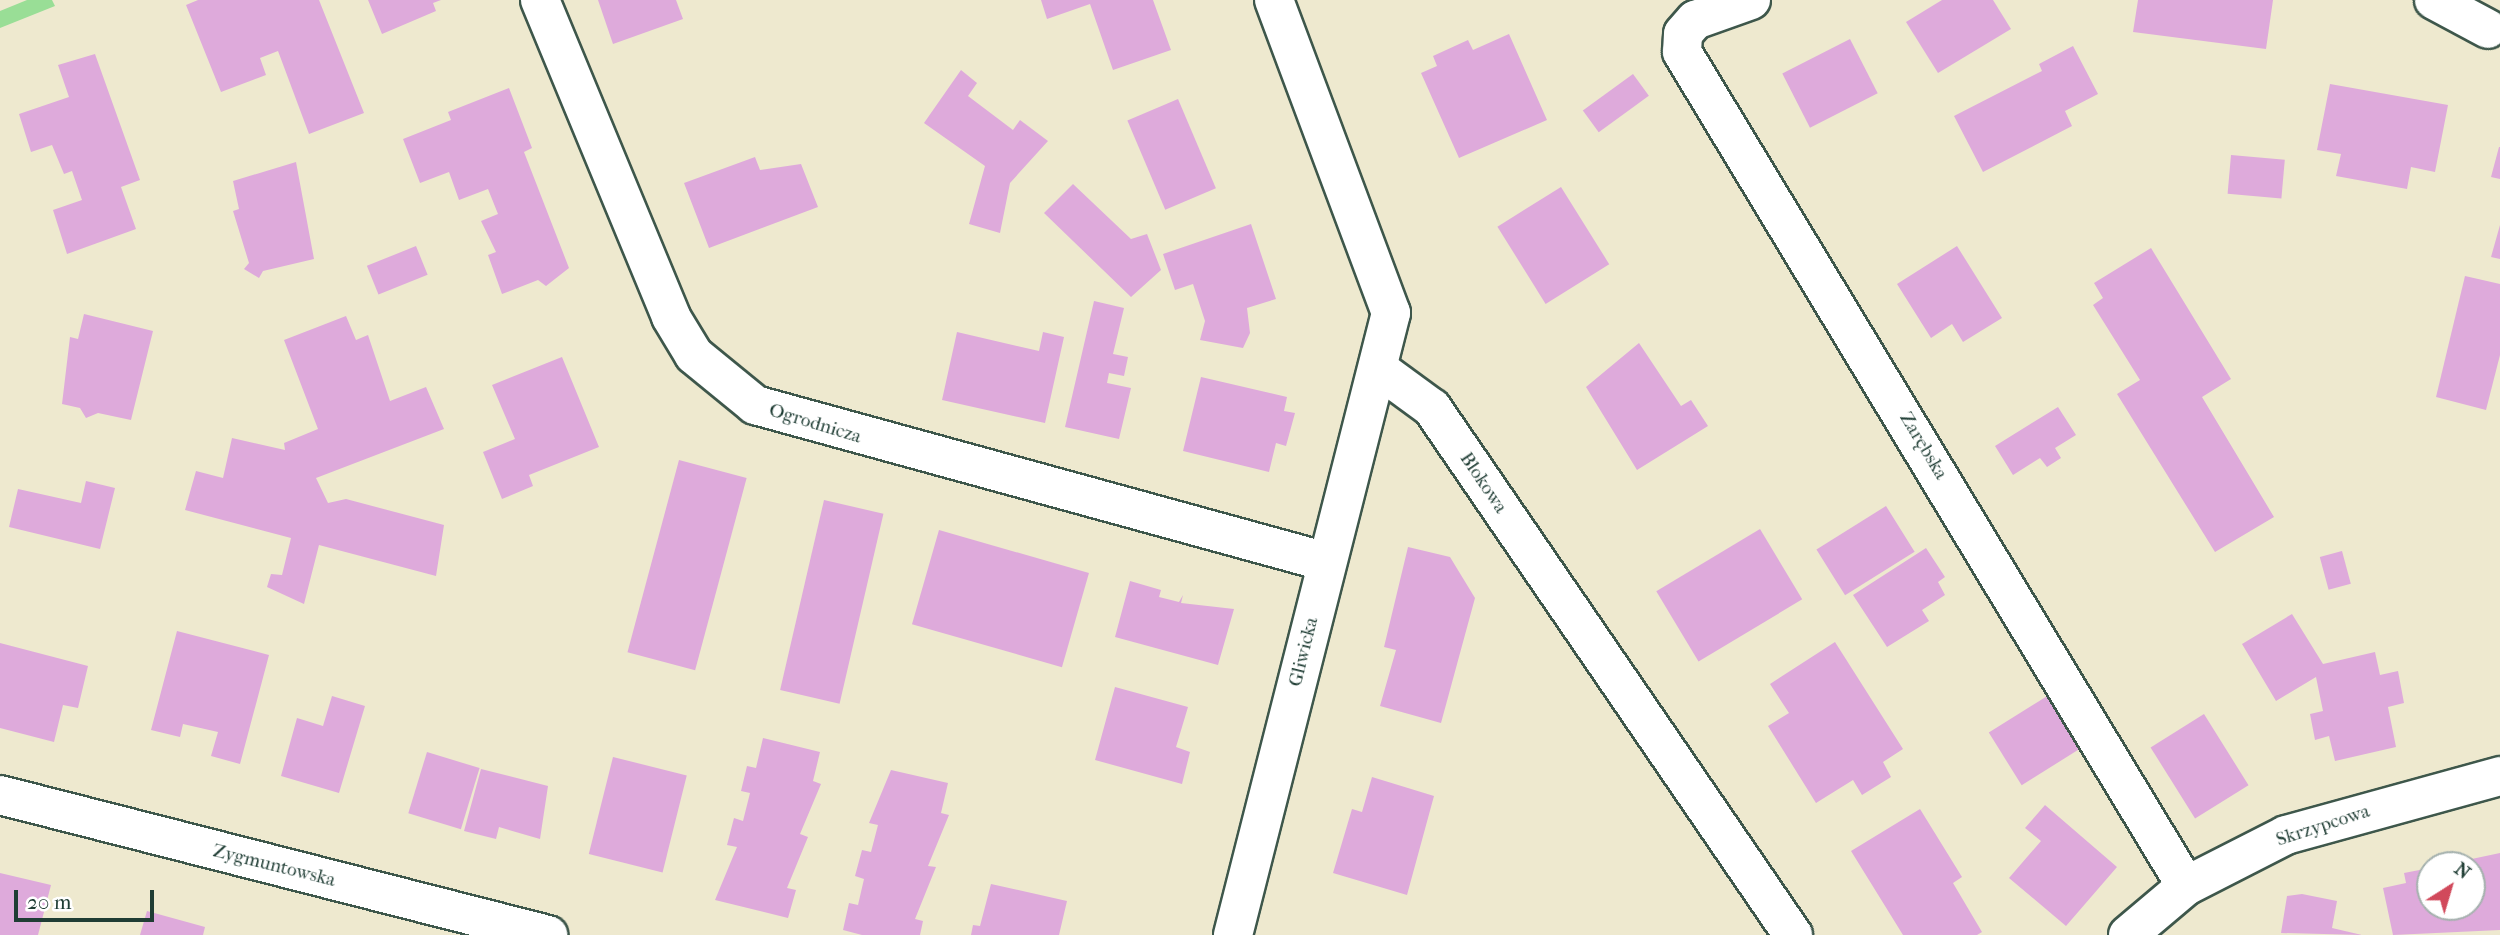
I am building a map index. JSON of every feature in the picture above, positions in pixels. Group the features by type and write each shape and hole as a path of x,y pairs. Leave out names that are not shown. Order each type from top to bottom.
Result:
{"street":[{"name":"Ogrodnicza","path":"540,0 671,317 694,355 755,405 1327,562"},
{"path":"1274,0 1391,313 1380,370"},
{"name":"Zarębska","path":"1751,0 1707,12 1683,34 1682,52 2186,886"},
{"path":"2434,0 2487,29"},
{"name":"Gliwicka","path":"1233,935 1327,562 1380,370"},
{"name":"Blokowa","path":"1380,370 1432,408 1793,935"},
{"name":"Skrzypcowa","path":"2128,935 2186,886 2286,835 2500,776"},
{"name":"Zygmuntowska","path":"0,795 548,935"}],"green space":[{"path":"27,0 52,0 55,6 0,28 0,11"}],"building":[{"path":"198,0 319,0 364,113 309,134 278,51 260,58 266,75 221,92 186,5"},
{"path":"368,0 441,0 433,3 436,11 382,34"},
{"path":"598,0 676,0 683,19 613,44"},
{"path":"1041,0 1153,0 1171,50 1113,70 1090,4 1047,19"},
{"path":"1942,0 1993,0 2011,29 1938,73 1906,22"},
{"path":"2138,0 2273,0 2266,49 2133,32"},
{"path":"1509,34 1547,120 1459,158 1421,73 1437,66 1433,56 1468,40 1473,50"},
{"path":"1850,39 1878,93 1810,128 1782,74"},
{"path":"2073,46 2098,94 2065,111 2072,126 1983,172 1954,116 2042,71 2039,64"},
{"path":"95,54 140,180 121,187 136,229 67,254 53,210 82,200 72,171 64,174 52,145 31,152 19,114 69,97 58,65"},
{"path":"961,70 977,83 968,96 1013,130 1020,120 1048,141 1010,183 1000,233 969,224 985,166 924,123"},
{"path":"1633,74 1649,96 1599,132 1583,110"},
{"path":"2330,84 2448,105 2435,172 2411,167 2407,189 2336,176 2341,154 2317,150"},
{"path":"509,88 532,148 524,152 569,268 546,286 538,280 502,294 488,255 496,252 481,221 498,214 488,189 459,200 449,172 420,183 403,139 451,120 448,112"},
{"path":"1178,99 1216,188 1165,210 1127,120"},
{"path":"2500,147 2500,179 2491,177"},
{"path":"2231,155 2285,160 2281,199 2228,194"},
{"path":"755,157 760,170 801,164 818,207 709,248 684,183"},
{"path":"296,162 314,259 263,271 259,278 244,269 249,263 233,211 239,209 233,181"},
{"path":"1073,184 1131,239 1147,234 1161,270 1131,297 1044,213"},
{"path":"1561,187 1609,264 1546,304 1497,227"},
{"path":"1251,224 1276,299 1247,308 1250,333 1243,348 1200,340 1205,321 1193,284 1175,290 1163,254"},
{"path":"2500,225 2500,259 2491,257"},
{"path":"416,246 428,275 378,295 367,266"},
{"path":"1957,246 2002,318 1963,342 1952,324 1931,338 1897,284"},
{"path":"2151,248 2231,379 2202,397 2274,517 2215,552 2117,394 2140,380 2093,305 2103,298 2094,283"},
{"path":"2465,276 2500,284 2500,355 2486,410 2436,397"},
{"path":"1094,301 1124,308 1113,354 1128,357 1124,376 1109,373 1107,383 1131,388 1119,439 1065,427"},
{"path":"84,314 153,331 131,420 98,413 86,418 80,408 62,404 70,337 78,339"},
{"path":"346,316 356,340 368,335 390,401 426,387 444,429 316,478 328,503 346,499 444,525 436,576 319,545 304,604 267,587 271,574 282,575 291,538 185,510 196,471 223,478 232,438 285,450 284,443 318,429 284,340"},
{"path":"957,332 1039,351 1043,332 1064,337 1045,423 942,400"},
{"path":"1639,343 1681,406 1691,400 1708,426 1637,470 1586,387"},
{"path":"562,357 599,447 529,475 533,486 502,499 483,452 515,439 492,385"},
{"path":"1201,377 1287,397 1284,411 1295,413 1286,446 1276,443 1269,472 1183,451"},
{"path":"2058,407 2076,435 2055,448 2061,458 2047,467 2040,458 2013,475 1995,446"},
{"path":"679,460 747,478 695,670 627,652"},
{"path":"86,481 115,488 100,549 9,527 18,489 81,503"},
{"path":"824,500 883,514 840,704 780,690"},
{"path":"1886,506 1915,552 1845,595 1816,549"},
{"path":"1760,529 1802,599 1699,662 1656,591"},
{"path":"939,530 1089,573 1062,667 912,624"},
{"path":"1408,547 1450,557 1475,598 1441,723 1380,706 1396,650 1384,647"},
{"path":"1926,548 1945,577 1938,582 1945,595 1922,610 1929,621 1887,647 1853,595"},
{"path":"2342,551 2351,584 2329,590 2320,557"},
{"path":"1130,581 1161,590 1159,597 1179,602 1183,595 1181,603 1234,609 1218,665 1115,637"},
{"path":"2292,614 2323,664 2375,652 2380,675 2398,671 2404,703 2388,707 2396,747 2335,761 2329,736 2315,740 2310,714 2323,711 2316,677 2276,701 2242,644"},
{"path":"177,631 269,655 240,764 211,756 218,732 183,724 180,737 151,730"},
{"path":"1835,642 1903,749 1883,762 1891,777 1862,795 1853,780 1816,803 1768,726 1789,713 1770,684"},
{"path":"0,643 88,666 78,708 63,705 54,742 0,728"},
{"path":"1115,687 1188,707 1176,747 1190,752 1182,784 1095,760"},
{"path":"2049,695 2082,748 2022,785 1989,733"},
{"path":"332,696 365,706 339,793 281,776 297,718 323,726"},
{"path":"2204,714 2249,785 2195,819 2151,747"},
{"path":"763,738 820,752 813,781 821,784 800,834 808,837 787,888 796,890 788,918 715,900 737,847 727,845 734,818 743,821 750,793 741,791 747,766 756,768"},
{"path":"427,752 480,768 461,829 408,813"},
{"path":"613,757 687,775 663,872 589,854"},
{"path":"481,769 548,786 540,839 499,827 496,839 464,831"},
{"path":"891,770 948,783 941,813 949,815 928,866 936,867 915,919 923,921 920,935 862,935 843,930 849,903 858,905 864,879 855,876 862,850 871,852 878,825 869,823"},
{"path":"1372,777 1434,796 1407,895 1333,873 1352,809 1362,812"},
{"path":"2045,805 2117,867 2066,926 2009,878 2041,841 2025,828"},
{"path":"1920,809 1962,877 1953,883 1982,932 1977,935 1903,935 1851,851"},
{"path":"2500,853 2500,930 2393,935 2383,888 2406,883 2404,873 2416,871 2416,921 2486,921 2486,856"},
{"path":"0,873 51,885 38,935 0,935"},
{"path":"991,884 1067,901 1059,935 971,935 973,925 980,926"},
{"path":"2302,894 2337,901 2332,928 2362,935 2281,933 2287,896"},
{"path":"147,911 205,927 203,935 140,935"}]}
